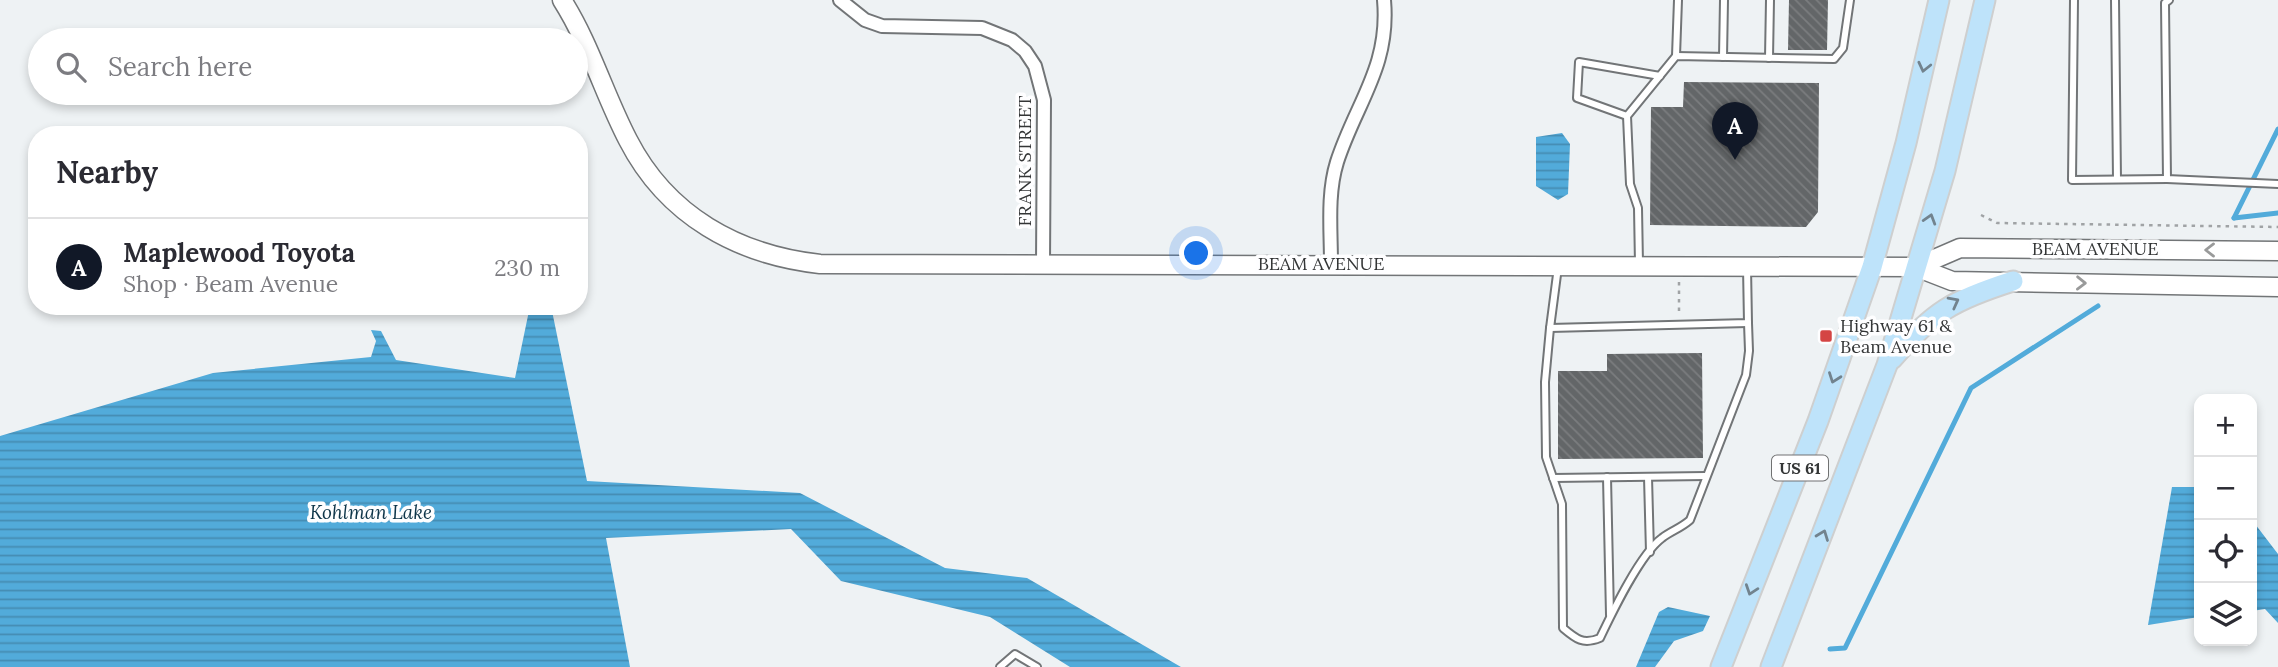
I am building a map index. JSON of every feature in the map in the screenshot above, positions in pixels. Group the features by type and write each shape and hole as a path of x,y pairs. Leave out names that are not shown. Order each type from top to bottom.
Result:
{"main road":[{"name":"US 61","path":"1721,667 1818,421 1872,267 1906,143 1939,0"},
{"name":"US 61","path":"1771,667 1887,365 1945,171 1985,0"},
{"path":"1887,365 1922,325 1945,307 1966,296 2012,281"}],"street":[{"name":"BEAM AVENUE","path":"562,0 578,28"},
{"name":"FRANK STREET","path":"840,0 851,12 882,26 982,28 1012,40 1025,51 1035,66 1044,100 1043,264"},
{"path":"1331,263 1333,178 1378,70 1384,37 1384,0"},
{"name":"BEAM AVENUE","path":"588,47 627,139 642,164 680,208 729,241 762,254 820,264 1331,263 1916,267 1952,281 2278,287"},
{"name":"BEAM AVENUE","path":"1916,267 1960,248 2278,251"}],"lane":[{"path":"1639,266 1638,208 1630,184 1627,116 1676,56 1678,0"},
{"path":"1723,57 1724,0"},
{"path":"1769,58 1770,0"},
{"path":"1676,56 1834,59 1843,48 1850,0"},
{"path":"2074,0 2072,180 2167,179 2278,184"},
{"path":"2115,0 2117,179"},
{"path":"2167,179 2165,3 2169,0"},
{"path":"1627,116 1577,98 1579,62 1660,76"},
{"path":"1559,266 1555,273 1545,394 1546,457 1562,504 1563,628 1578,641 1600,638 1610,617 1661,538 1679,530 1690,520 1746,375 1749,351 1747,267"},
{"path":"1550,328 1748,323"},
{"path":"1553,478 1706,476"},
{"path":"1607,477 1610,617"},
{"path":"1648,477 1650,553"},
{"path":"1000,667 1015,654 1037,667"}],"path":[{"path":"1982,215 1997,222 2278,227"},
{"path":"1679,278 1679,325"}],"water":[{"path":"1562,133 1570,144 1568,194 1558,200 1536,186 1536,137"},
{"name":"Kohlman Lake","path":"528,315 553,315 587,481 800,493 945,568 1027,578 1181,667 1070,667 990,617 841,581 791,529 606,538 630,667 0,667 0,436 213,373 371,357 376,341 371,330 381,331 396,360 515,378"},
{"path":"2172,487 2194,487 2194,618 2148,625"},
{"path":"2257,527 2278,554 2278,623 2265,609 2257,610"},
{"path":"1668,607 1710,616 1703,631 1674,641 1655,667 1636,667 1659,612"}],"building":[{"path":"1789,0 1828,0 1827,50 1788,50"},
{"path":"1684,82 1819,83 1818,212 1806,227 1650,225 1651,107 1683,107"},
{"path":"1702,353 1703,458 1558,459 1558,371 1607,371 1607,354"}],"waterway":[{"path":"2234,218 2278,129"},
{"path":"2234,218 2278,213"},
{"path":"1830,649 1845,648 1971,388 2098,306"}],"place":[{"name":"Maplewood Toyota","path":"1735,160"},
{"name":"Highway 61 & Beam Avenue","path":"1826,336"}]}
